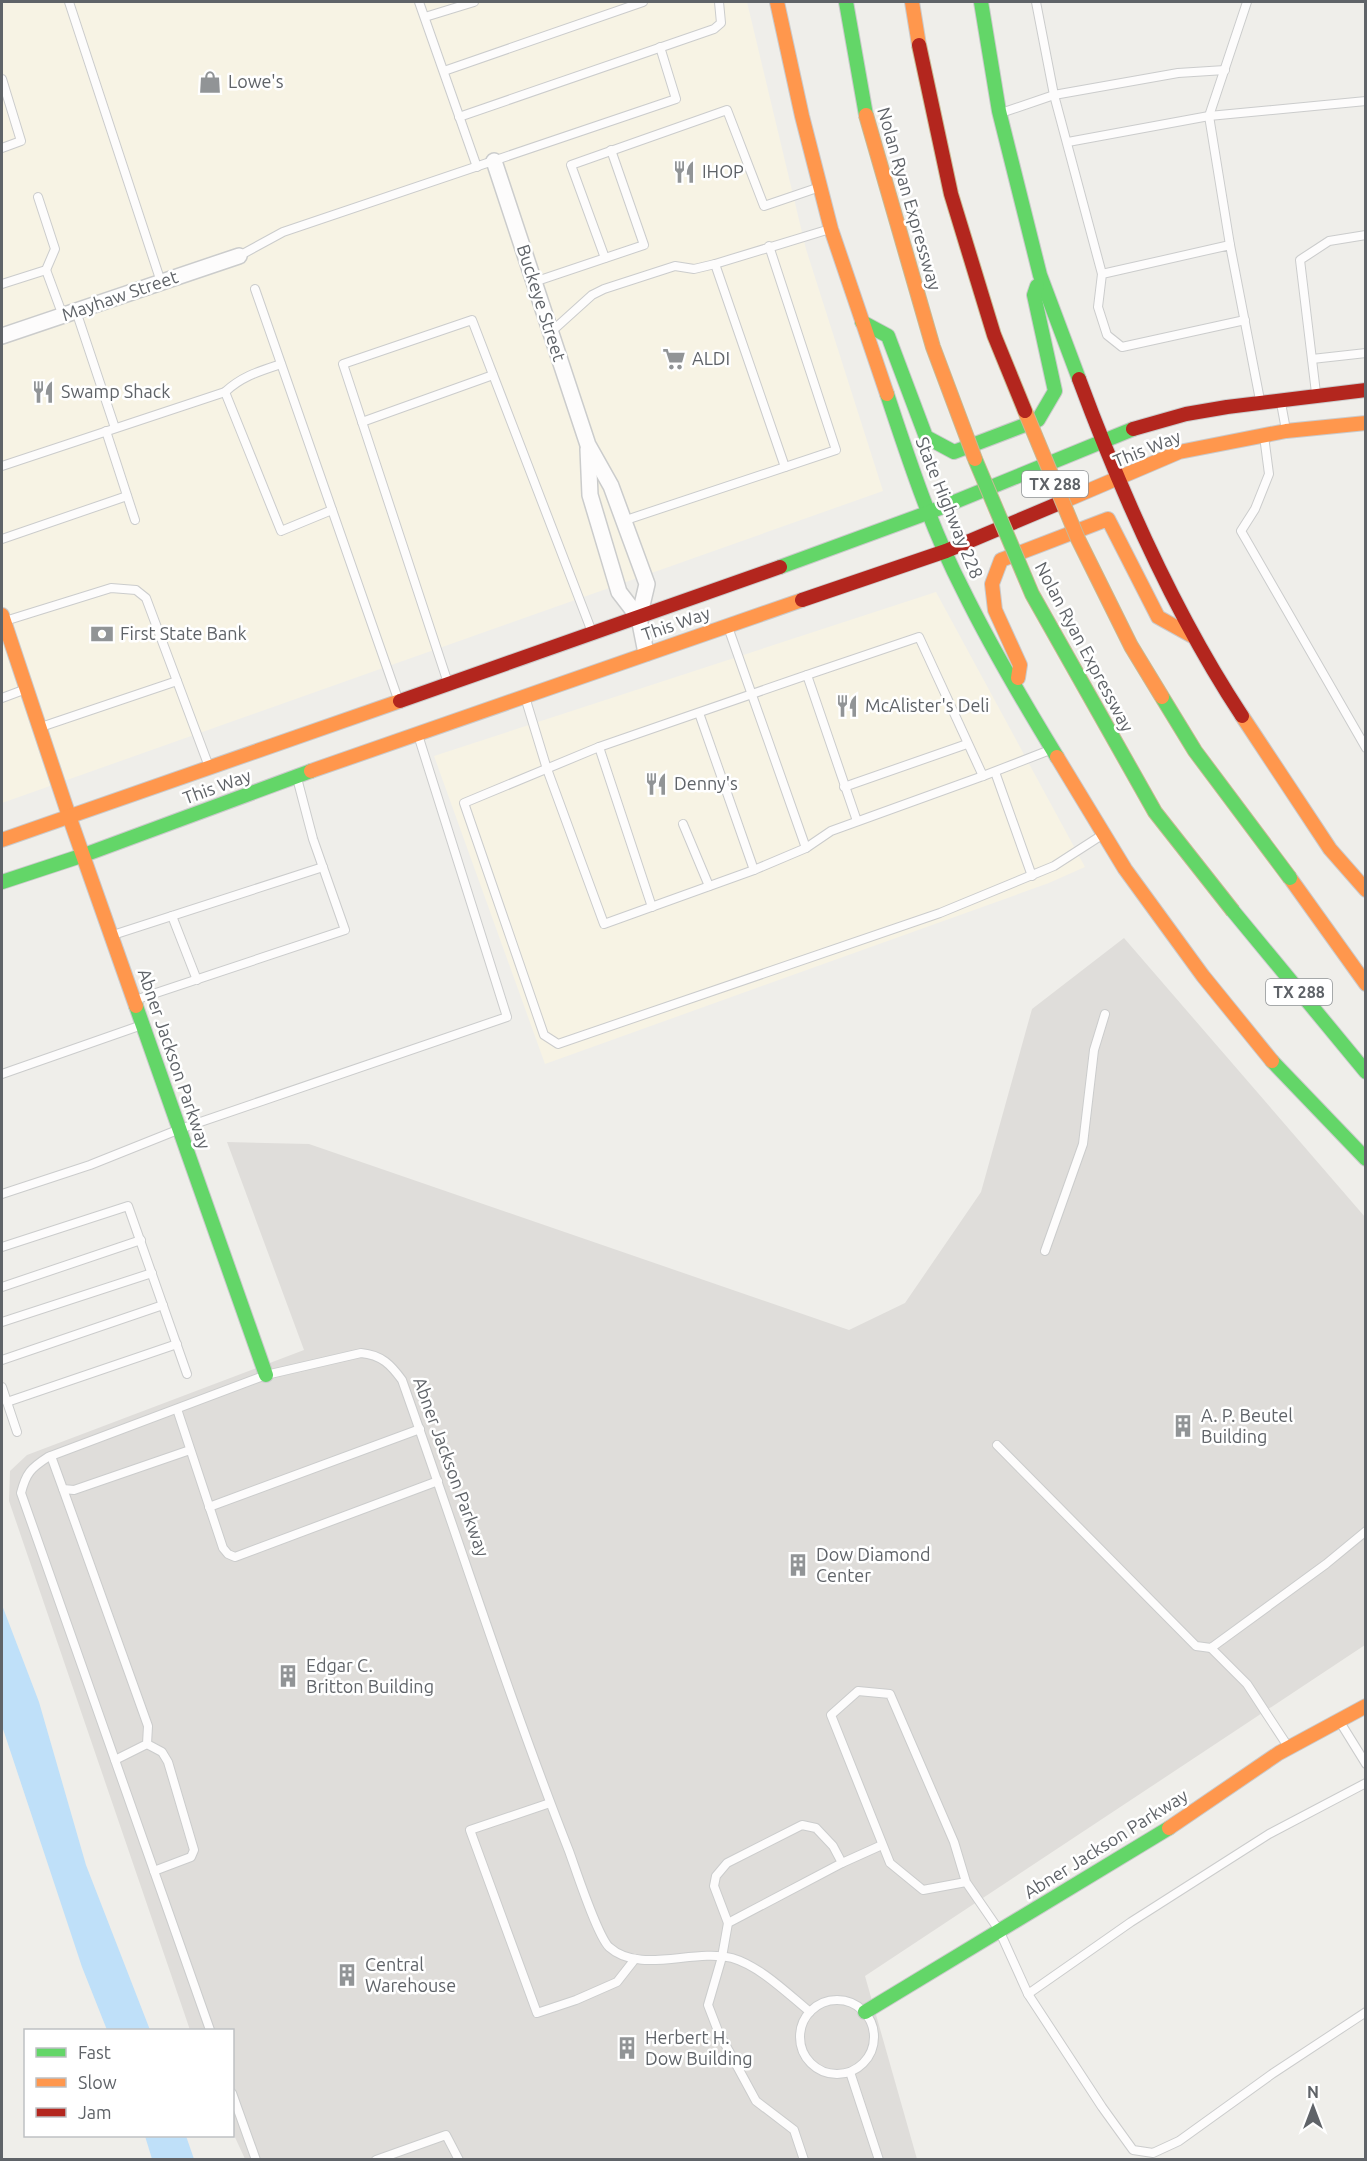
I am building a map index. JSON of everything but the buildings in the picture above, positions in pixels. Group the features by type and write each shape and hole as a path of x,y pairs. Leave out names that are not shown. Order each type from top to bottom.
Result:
{"main road":[{"name":"State Highway 228","path":"777,2 818,188 917,483 962,589 1017,689 1125,869 1203,976 1284,1076 1365,1159"},
{"name":"Nolan Ryan Expressway","path":"846,2 857,66 879,165 933,346 969,445 1032,594 1155,812 1365,1072"},
{"name":"TX 288","path":"912,2 951,194 994,335 1078,539 1131,646 1195,751 1290,878 1365,984"},
{"path":"981,2 1000,113 1040,275 1118,480 1146,542 1194,637 1226,692 1330,849 1365,890"},
{"path":"862,322 888,336 926,437 954,452 1038,420 1055,391 1034,295 1040,275"},
{"name":"This Way","path":"2,840 639,618 930,512 1138,428 1186,414 1316,394 1365,390"},
{"name":"This Way","path":"2,882 84,855 293,768 417,734 946,551 1118,480 1179,452 1286,431 1365,423"},
{"path":"1017,689 1020,665 995,610 992,584 1001,560 1108,519 1158,617 1194,637"},
{"name":"Abner Jackson Parkway","path":"3,618 69,816 266,1375"},
{"path":"283,741 293,768"},
{"name":"Abner Jackson Parkway","path":"865,2012 1185,1818 1289,1748 1365,1706"}],"street":[{"name":"Buckeye Street","path":"494,161 588,445 611,486 647,584 639,618 646,653"},
{"name":"Mayhaw Street","path":"2,336 239,256"},
{"name":"Buckeye Street","path":"588,445 590,495 619,592 639,618"}],"lane":[{"path":"69,2 161,282"},
{"path":"419,2 477,167"},
{"path":"425,17 474,2"},
{"path":"444,71 643,2"},
{"path":"459,117 714,29 721,23 719,2"},
{"path":"1036,2 1054,95 1102,274 1098,307 1107,335 1122,347 1245,320"},
{"path":"1247,2 1209,116 1230,245 1260,402"},
{"path":"239,256 283,232 676,99 660,47"},
{"path":"1000,113 1054,95 1178,73 1225,70"},
{"path":"2,79 21,141 2,148"},
{"path":"1068,142 1209,116 1365,100"},
{"path":"605,258 571,165 727,110 764,206 818,188"},
{"path":"534,282 644,245 611,150"},
{"path":"2,284 46,270 55,249 38,197"},
{"path":"551,333 592,295 604,288 675,266 694,269 715,264 831,229"},
{"path":"1316,394 1300,260 1329,241 1365,235"},
{"path":"1102,274 1230,245"},
{"path":"623,521 836,450 769,246"},
{"path":"715,264 785,467"},
{"path":"46,270 69,314 115,428"},
{"path":"255,290 399,701"},
{"path":"448,684 343,364 472,320 592,634"},
{"path":"1312,359 1365,353"},
{"path":"2,466 225,392 246,376 281,364"},
{"path":"362,422 493,375"},
{"path":"225,392 281,531 332,510"},
{"path":"1280,399 1286,431"},
{"path":"106,431 135,520"},
{"path":"1264,435 1269,474 1255,509 1240,531 1365,748"},
{"path":"2,539 128,496"},
{"path":"3,618 111,588 136,590 147,598 209,767"},
{"path":"727,626 806,848"},
{"path":"983,776 919,637 599,747 464,803 544,1035 558,1044 940,913 1054,866 1103,835"},
{"path":"807,675 856,821"},
{"path":"39,727 177,681"},
{"path":"2,698 27,689"},
{"path":"525,696 547,770 604,924 754,870 806,848 831,831 995,772 1053,748"},
{"path":"699,713 754,870"},
{"path":"2,1194 90,1165 180,1129 507,1017 417,734"},
{"path":"844,788 967,744"},
{"path":"599,747 652,907"},
{"path":"135,1001 345,930 313,839 293,768"},
{"path":"995,772 1032,876"},
{"path":"683,824 709,886"},
{"path":"112,936 322,867"},
{"path":"172,916 197,980"},
{"path":"1045,1251 1083,1144 1094,1050 1105,1014"},
{"path":"2,1074 143,1024"},
{"path":"2,1247 128,1206 187,1374"},
{"path":"2,1287 141,1240"},
{"path":"2,1322 152,1273"},
{"path":"2,1360 163,1305"},
{"path":"7,1402 177,1344"},
{"name":"Abner Jackson Parkway","path":"266,1375 362,1353 374,1354 389,1362 402,1380 550,1803 608,1946 628,1959 655,1960 703,1954 733,1959 769,1978 810,2012"},
{"path":"209,2029 21,1493 25,1477 34,1465 51,1456 266,1375"},
{"path":"2,1387 17,1432"},
{"path":"177,1409 223,1548 235,1557 438,1481"},
{"path":"209,1507 420,1429"},
{"path":"997,1445 1196,1646 1211,1648 1247,1684 1289,1748"},
{"path":"63,1489 74,1490 190,1449"},
{"path":"51,1456 148,1726 147,1744"},
{"path":"1211,1648 1326,1564 1365,1531"},
{"path":"966,1882 922,1890 890,1863 831,1715 858,1691 890,1694 954,1842 966,1882 999,1930 1028,1994 1102,2107 1134,2150 1153,2153 1179,2141 1272,2074 1365,2012"},
{"path":"1339,1721 1365,1764"},
{"path":"115,1760 147,1744"},
{"path":"147,1744 162,1752 168,1762 194,1850 191,1857 154,1871"},
{"path":"1028,1994 1131,1922 1269,1834 1365,1783"},
{"path":"550,1803 470,1830 537,2013 576,2000 617,1982 635,1959"},
{"path":"804,2160 794,2130 756,2102 718,2031 708,2005 722,1957 728,1923 714,1886 716,1876 727,1863 802,1825 816,1828 833,1846 842,1863"},
{"path":"728,1923 842,1863 882,1845"},
{"path":"832,2000 855,2005 865,2012 871,2021 874,2045 870,2056 862,2065 850,2072 829,2073 817,2068 808,2060 802,2048 800,2036 803,2023 810,2012 820,2004 832,2000"},
{"path":"850,2072 879,2160"},
{"path":"234,2099 256,2160"},
{"path":"376,2160 446,2135 459,2160"}],"shaded area":[{"path":"2,2 747,2 806,249 883,491 2,803"},
{"path":"936,592 1085,867 1049,883 545,1064 434,756"},
{"path":"1124,938 1365,1217 1365,1645 865,1976 917,2159 245,2159 234,2135 234,2029 190,2029 9,1501 10,1471 27,1455 304,1350 227,1142 309,1144 849,1330 905,1303 981,1192 1032,1009"}],"water":[{"path":"2,1605 39,1702 86,1865 150,2029 107,2029 82,1967 2,1726"},
{"path":"145,2137 186,2137 194,2159 152,2159"}],"traffic: fast":[{"path":"846,2 866,115"},
{"path":"981,2 999,111 1040,275 1079,379"},
{"path":"862,322 888,336 926,437 954,452 1038,420 1055,391 1034,295 1037,286"},
{"path":"887,394 921,494 951,566 996,654 1057,757"},
{"path":"780,567 930,512 1133,429"},
{"path":"975,459 1032,594 1155,812 1233,911"},
{"path":"1162,697 1195,751 1290,878"},
{"path":"2,882 84,855 311,771"},
{"path":"1233,911 1366,1072"},
{"path":"136,1006 266,1375"},
{"path":"1272,1061 1366,1159"},
{"path":"865,2012 1169,1828"}],"traffic: slow":[{"path":"777,2 802,116 831,229 887,394"},
{"path":"912,2 919,45"},
{"path":"866,115 933,347 975,459"},
{"path":"1025,411 1078,539 1131,646 1162,697"},
{"path":"1062,502 1179,452 1286,431 1366,423"},
{"path":"1018,678 1020,665 995,610 992,584 1001,560 1108,519 1158,617 1194,637"},
{"path":"311,771 802,600"},
{"path":"2,615 136,1006"},
{"path":"2,840 400,701"},
{"path":"1242,716 1330,849 1366,890"},
{"path":"1057,757 1125,869 1203,976 1272,1061"},
{"path":"1290,878 1366,984"},
{"path":"1169,1828 1279,1753 1366,1706"}],"traffic: jam":[{"path":"919,45 951,194 994,335 1025,411"},
{"path":"1079,379 1113,466 1151,552 1194,636 1242,716"},
{"path":"1133,429 1186,414 1227,407 1366,390"},
{"path":"802,600 946,551 1062,502"},
{"path":"400,701 780,567"}],"place":[{"name":"Lowe's","path":"210,82"},
{"name":"IHOP","path":"684,172"},
{"name":"ALDI","path":"674,359"},
{"name":"Swamp Shack","path":"43,392"},
{"name":"First State Bank","path":"102,634"},
{"name":"McAlister's Deli","path":"847,706"},
{"name":"Denny's","path":"656,784"},
{"name":"A. P. Beutel Building","path":"1183,1426"},
{"name":"Dow Diamond Center","path":"798,1565"},
{"name":"Edgar C. Britton Building","path":"288,1676"},
{"name":"Central Warehouse","path":"347,1975"},
{"name":"Herbert H. Dow Building","path":"627,2048"}]}
